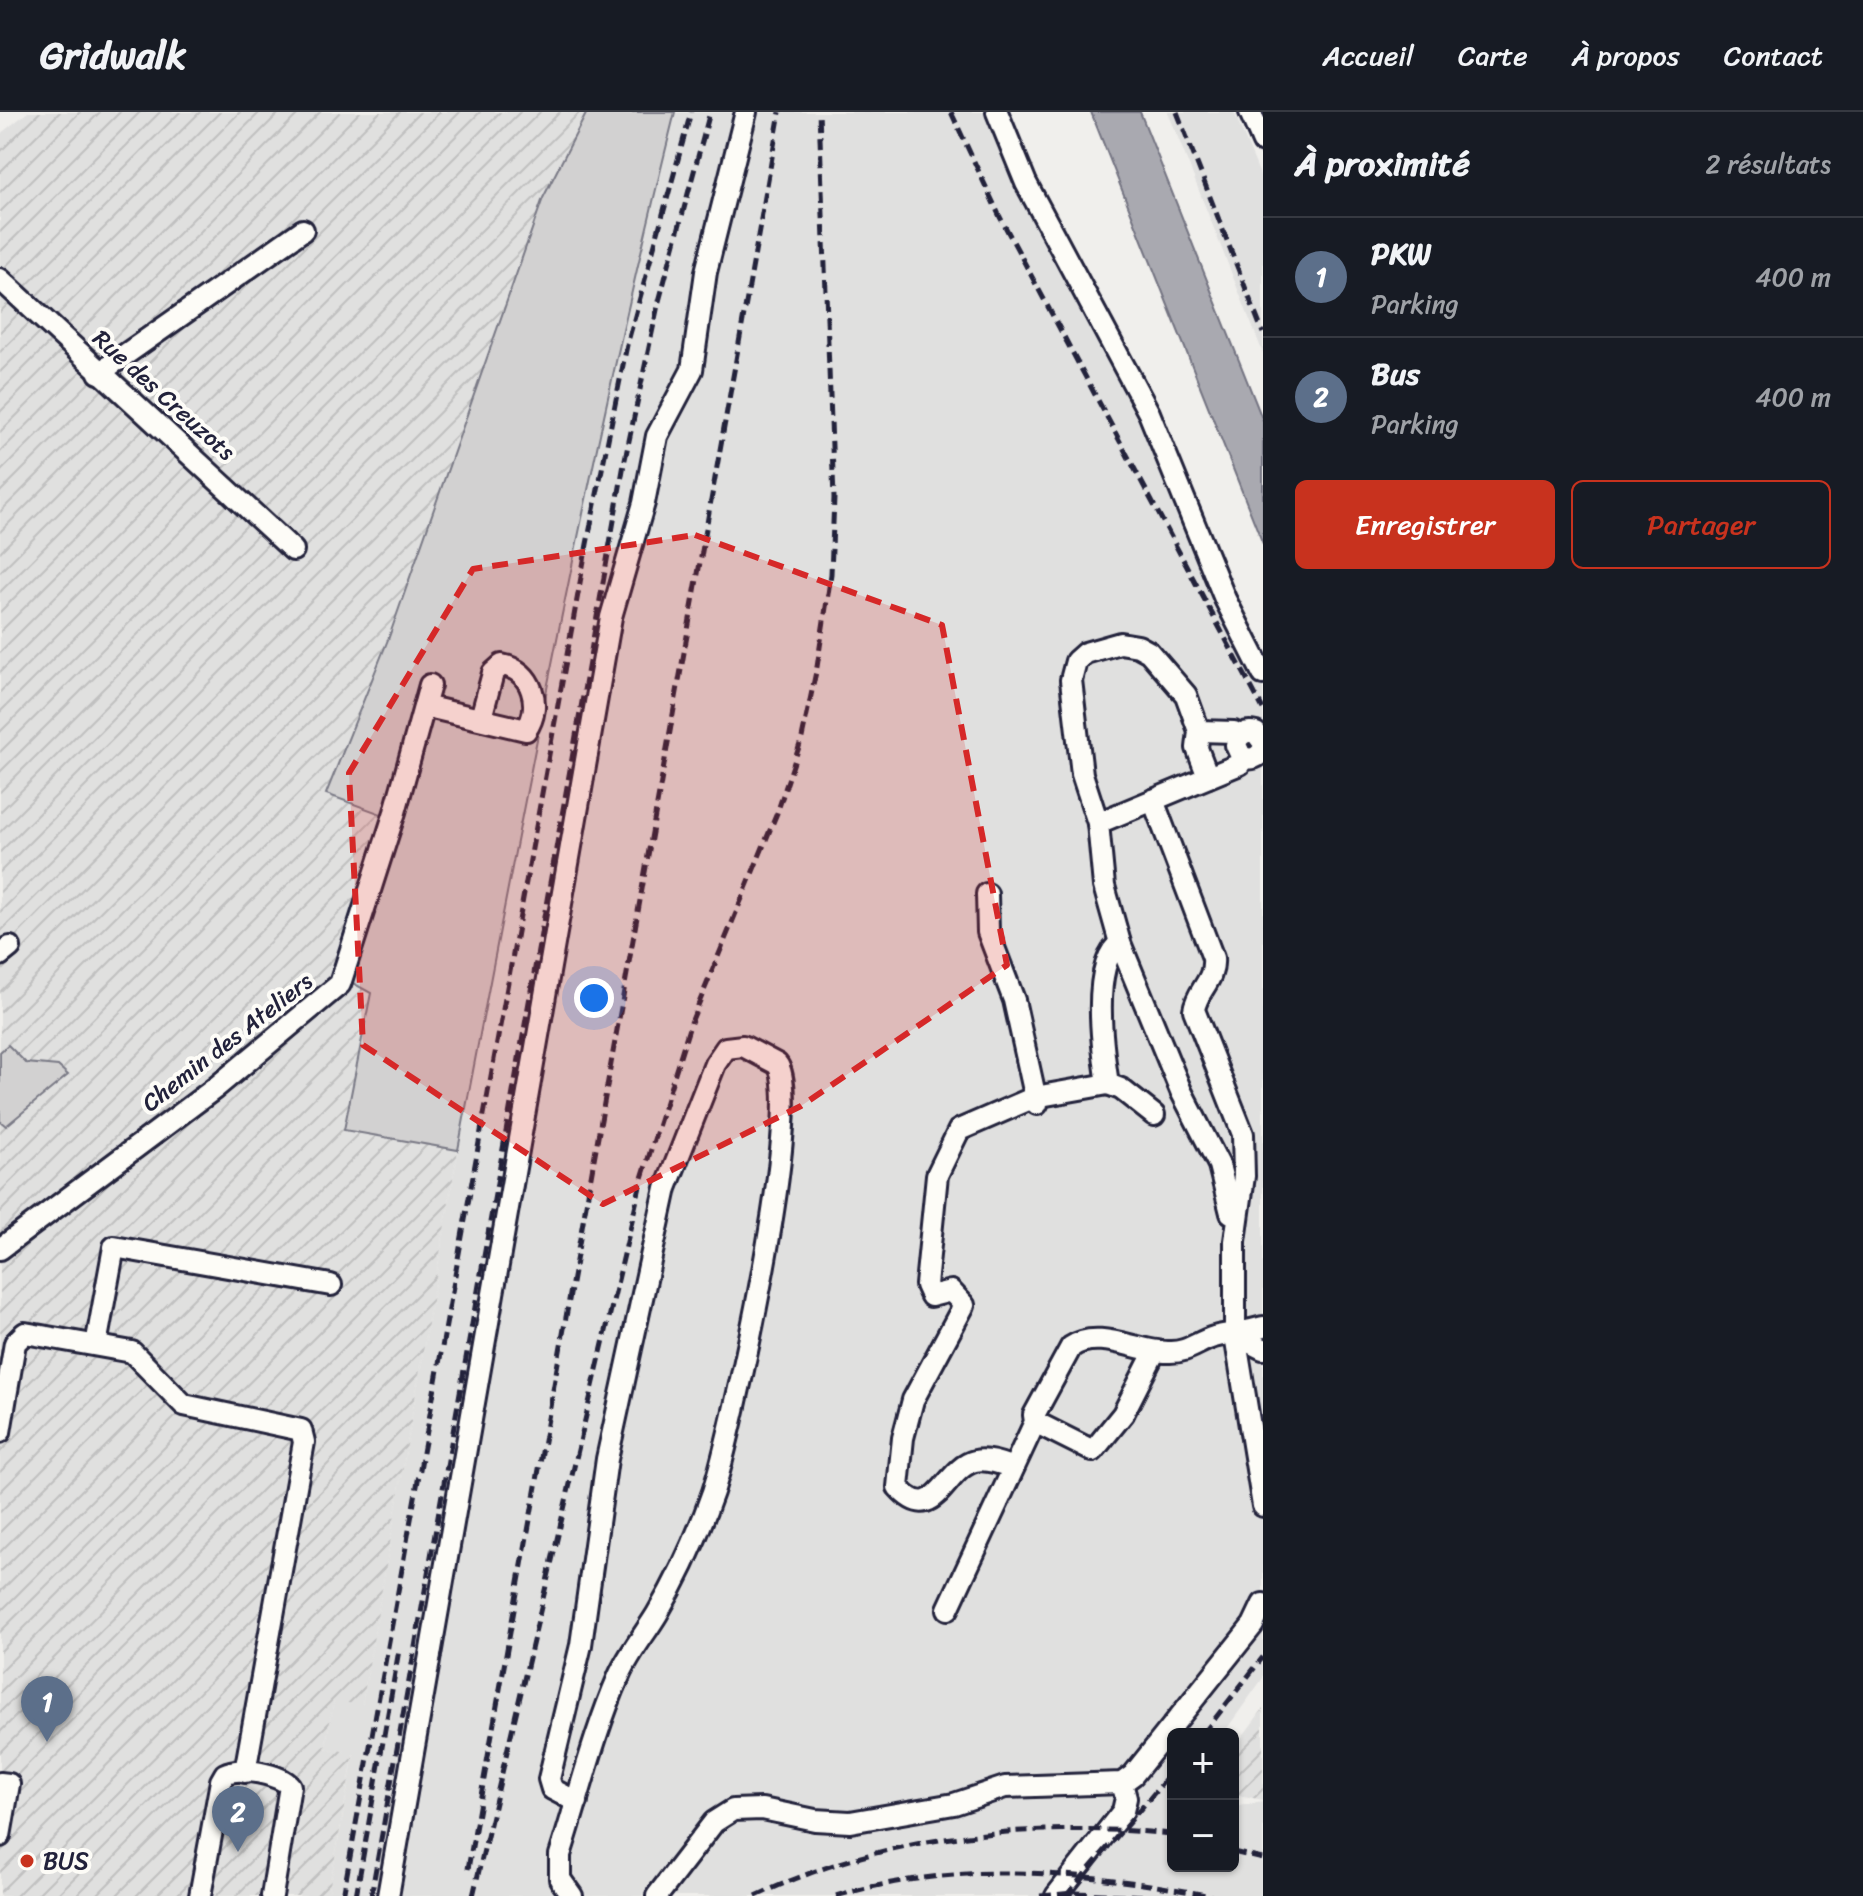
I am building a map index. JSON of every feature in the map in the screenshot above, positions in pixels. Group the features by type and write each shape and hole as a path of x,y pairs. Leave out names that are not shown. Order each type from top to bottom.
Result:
{"street":[{"path":"388,1896 611,617 644,503 657,436 692,370 706,272 746,112"},
{"path":"997,112 1026,183 1149,413 1225,599 1263,674"},
{"path":"1250,112 1263,142"},
{"path":"99,373 303,230"},
{"name":"Rue des Creuzots","path":"0,279 293,550"},
{"path":"1208,777 1197,748 1199,731 1181,687 1143,648 1120,643 1080,656 1071,672 1078,750 1084,785 1098,823 1104,886 1120,943 1181,1091 1219,1165 1235,1241"},
{"name":"Chemin des Ateliers","path":"0,1249 214,1089 340,984 395,812 430,685"},
{"path":"424,706 481,718"},
{"path":"1199,731 1234,732 1240,736"},
{"path":"1240,736 1252,732 1263,742"},
{"path":"1240,736 1237,749 1243,757 1254,758 1263,749"},
{"path":"1098,823 1240,764 1243,757"},
{"path":"1153,800 1213,958 1210,984 1196,999 1194,1010 1243,1134 1244,1176 1235,1241 1235,1335 1263,1506"},
{"path":"987,894 989,939 1014,1000 1036,1101"},
{"path":"1108,1084 1102,980 1111,951 1120,943"},
{"path":"572,1896 560,1879 558,1863 577,1802 619,1675 678,1577 697,1534 723,1458 751,1331 768,1242 782,1134 785,1082 777,1064 743,1046 726,1048 715,1064 666,1188 607,1459 576,1670 549,1779 552,1789 577,1802"},
{"path":"1013,1468 983,1460 969,1463 935,1498 927,1501 915,1500 898,1487 903,1438 913,1400 964,1305 951,1291 931,1296 926,1285 937,1175 959,1130 1036,1101 1108,1084 1121,1089 1154,1115"},
{"path":"96,1345 114,1247 331,1285"},
{"path":"948,1609 1035,1422 1034,1415 1074,1344 1101,1341 1155,1351 1187,1351 1212,1338 1263,1327"},
{"path":"0,1432 19,1337 29,1333 132,1352 184,1405 294,1426 303,1434 245,1772"},
{"path":"1235,1335 1263,1349"},
{"path":"1035,1422 1093,1451 1123,1414 1155,1351"},
{"path":"657,1896 714,1822 733,1810 762,1809 850,1822 954,1804 1005,1787 1122,1783 1133,1775 1253,1625 1263,1604"},
{"path":"200,1896 221,1781 228,1771 280,1778 290,1786 272,1896"},
{"path":"0,1783 9,1784 0,1836"},
{"path":"1056,1896 1123,1811 1126,1798 1122,1783"}],"highlighted area":[{"path":"695,535 942,625 1007,965 801,1106 603,1204 363,1045 349,773 473,569"}],"shaded area":[{"path":"28,112 587,112 543,198 389,637 326,793 399,820 349,981 371,992 344,1129 458,1150 362,1705 334,1701 325,1748 354,1753 328,1896 0,1896 0,134"},
{"path":"587,112 675,112 586,499 458,1150 344,1130 371,993 349,981 398,820 326,794 389,637 543,198"},
{"path":"675,112 988,112 1144,422 1222,613 1263,688 1263,1678 1227,1728 1167,1728 1167,1872 1239,1872 1239,1806 1263,1802 1263,1896 328,1896 354,1754 325,1748 334,1700 362,1704 458,1150 548,670 636,266"},
{"path":"1091,112 1140,112 1263,421 1263,544"},
{"path":"1168,112 1234,112 1263,182 1263,353"},
{"path":"8,1045 26,1063 58,1066 68,1075 6,1126 0,1121 0,1052"},
{"path":"1263,1709 1263,1800 1239,1795 1239,1741"}],"railway":[{"path":"343,1896 587,544 627,345 691,112"},
{"path":"371,1896 624,464 658,305 710,112"},
{"path":"468,1869 780,112"},
{"path":"473,1896 642,1178 690,1025 777,813 802,738 817,667 831,574 834,498 819,112"},
{"path":"951,112 1000,217 1263,709"},
{"path":"1177,112 1263,333"},
{"path":"356,1896 399,1650"},
{"path":"1208,1728 1263,1657"},
{"path":"1066,1896 1167,1778"},
{"path":"756,1896 856,1858 960,1837 1067,1829 1167,1834"},
{"path":"1239,1853 1263,1859"},
{"path":"836,1896 929,1877 1023,1873 1117,1880 1211,1896"},
{"path":"1040,1896 1074,1893 1147,1896"}],"place":[{"name":"PKW","path":"47,1742"},
{"name":"Bus","path":"238,1852"},
{"name":"BUS","path":"27,1861"}]}
